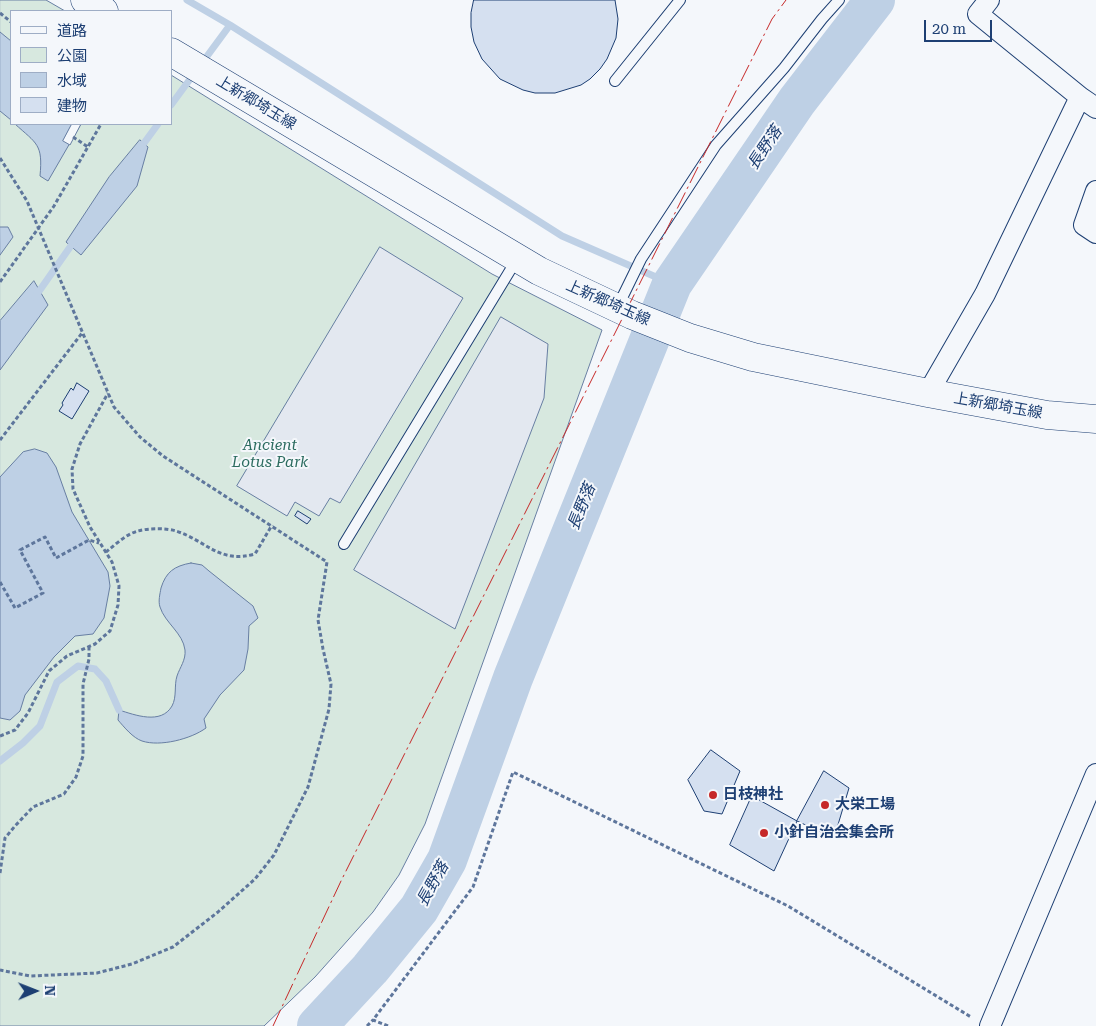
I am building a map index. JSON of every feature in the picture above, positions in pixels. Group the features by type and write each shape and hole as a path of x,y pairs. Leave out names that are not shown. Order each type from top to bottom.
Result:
{"main road":[{"path":"85,0 102,10"},
{"name":"上新郷埼玉線","path":"172,53 517,259 624,312 690,338 753,357 928,394 1047,415 1096,419"}],"street":[{"path":"928,394 985,294 1088,103 978,14 988,0"},
{"path":"1096,192 1084,225 1096,232"},
{"path":"983,1024 1096,774"}],"lane":[{"path":"615,82 680,0"},
{"path":"624,312 628,282 716,145 778,75 839,0"},
{"path":"344,544 517,259"}],"path":[{"path":"0,13 10,21"},
{"path":"0,282 54,206 100,125"},
{"path":"73,138 88,147"},
{"path":"0,158 27,201 114,407 140,437 157,452 328,562 318,620 331,684 329,710 308,787 274,854 255,879 218,912 173,947 132,964 97,974 30,976 0,970"},
{"path":"0,440 83,333"},
{"path":"0,736 15,730 28,714 49,672 67,656 89,646 110,632 118,605 119,586 112,562 90,527 73,489 72,469 80,444 108,392"},
{"path":"106,552 122,539 137,531 156,529 176,531 224,555 243,557 255,554 272,525"},
{"path":"0,582 15,608 43,593 20,550 45,537 56,558 90,540 100,544"},
{"path":"0,873 6,838 15,826 33,807 64,794 76,777 84,756 83,684 89,659 89,646"},
{"path":"367,1026 472,887 513,772 788,906 983,1024"},
{"path":"0,839 6,838"},
{"path":"373,1020 388,1026"}],"green space":[{"name":"Ancient Lotus Park","path":"0,0 46,0 63,10 10,10 10,125 172,125 172,76 492,274 602,330 425,824 399,875 373,912 315,977 264,1026 0,1026"}],"shaded area":[{"path":"380,247 463,298 340,503 330,498 319,516 295,502 287,516 237,486"},
{"path":"501,317 548,344 544,398 455,629 354,570"}],"water":[{"path":"0,32 10,40 10,119 0,111"},
{"path":"16,125 80,125 48,181 40,176 39,151 29,136"},
{"path":"140,140 148,147 137,186 81,255 66,242 109,177"},
{"path":"0,227 8,227 13,237 0,255"},
{"path":"34,281 48,305 0,370 0,321"},
{"path":"35,449 47,453 56,467 72,512 108,572 110,586 104,618 93,634 75,636 54,657 25,695 20,711 10,720 0,718 0,477 23,452"},
{"path":"191,563 202,565 253,606 258,618 249,626 248,649 244,670 220,695 204,719 206,728 184,739 149,743 139,740 126,729 118,720 119,710 140,716 155,717 167,712 172,706 176,680 184,660 185,650 178,633 162,613 159,598 163,582 168,574 175,568"}],"pier":[{"path":"71,125 80,125 70,145 63,141"}],"building":[{"path":"474,0 615,0 618,19 616,38 607,59 600,69 581,85 555,93 535,93 523,90 500,79 482,59 474,42 471,27 471,13"},
{"path":"77,383 89,391 72,419 59,411 71,388 73,390"},
{"path":"298,511 311,519 307,524 295,516"},
{"name":"日枝神社","path":"711,750 740,771 722,814 704,811 688,780"},
{"name":"大栄工場","path":"824,771 849,788 834,838 797,821"},
{"name":"小針自治会集会所","path":"752,796 797,821 774,871 730,845"}],"waterway":[{"path":"187,0 230,25 562,236 672,284"},
{"name":"長野落","path":"317,1026 370,969 419,909 447,860 513,678 672,284 797,101 875,0"},
{"path":"202,63 230,25"},
{"path":"172,104 196,71"},
{"path":"139,150 157,125"},
{"path":"35,297 75,240"},
{"path":"0,761 23,743 40,726 57,682 78,666 95,669 106,681 119,710"}],"power":[{"path":"273,1026 341,881 772,19 786,0"}],"place":[{"name":"日枝神社","path":"713,795"},
{"name":"大栄工場","path":"825,805"},
{"name":"小針自治会集会所","path":"764,833"}]}
